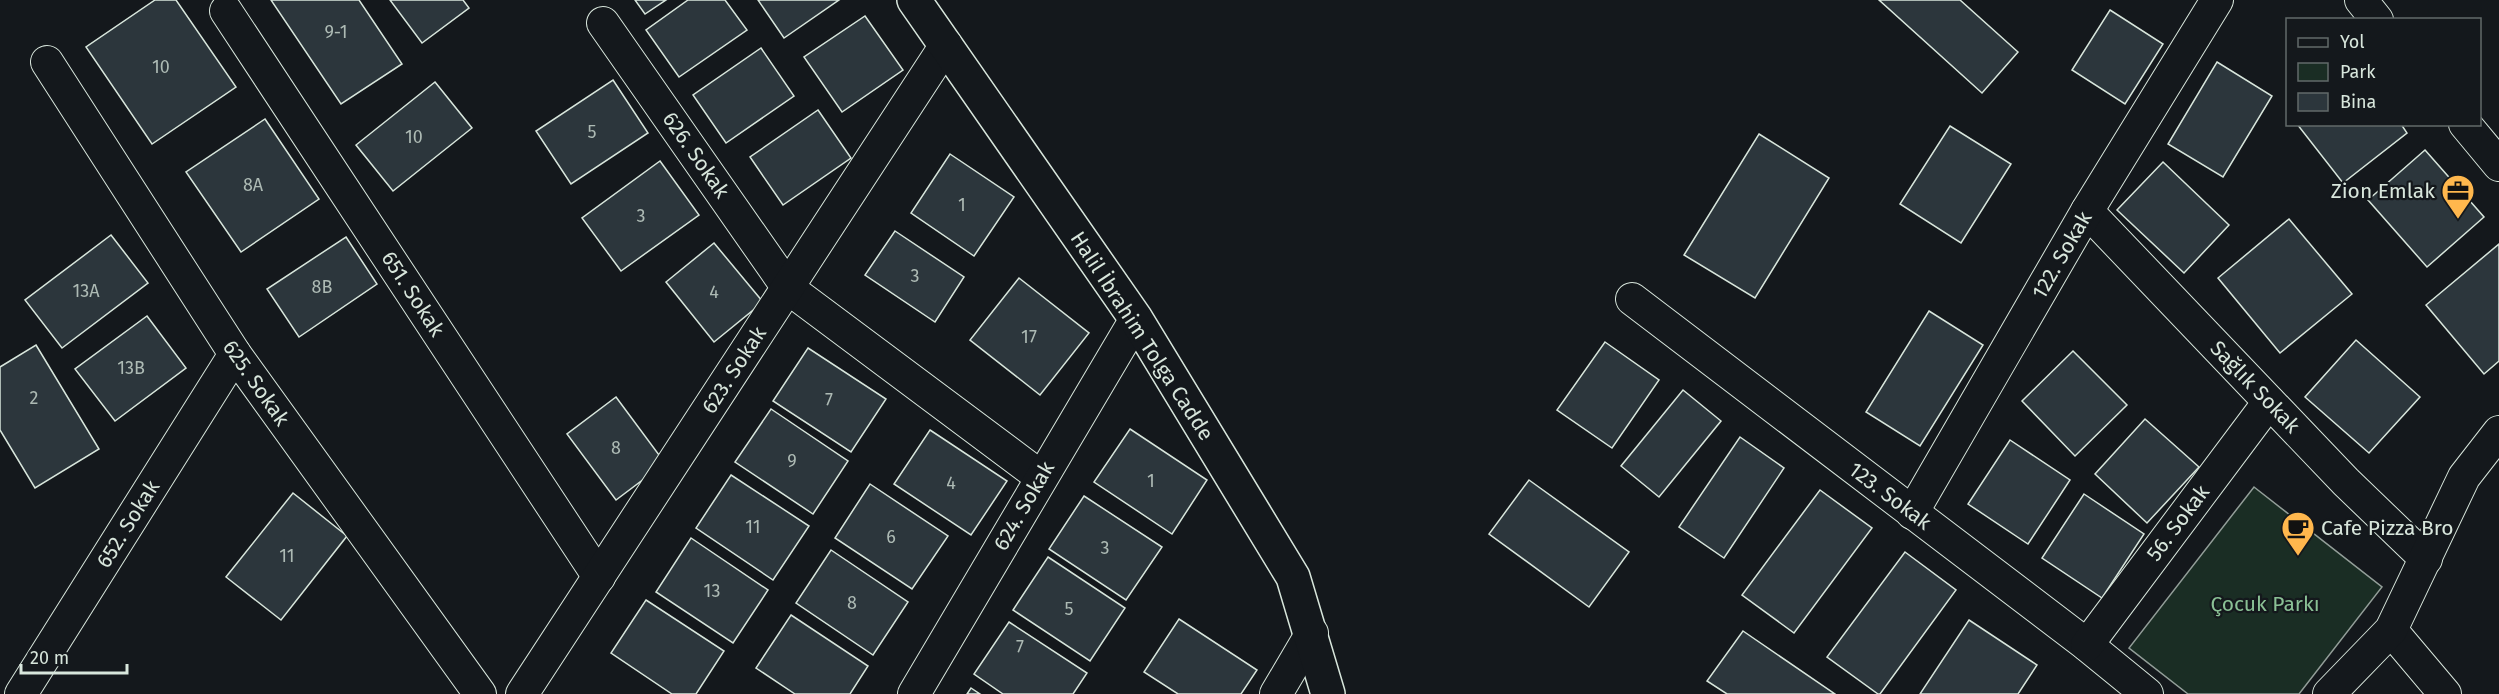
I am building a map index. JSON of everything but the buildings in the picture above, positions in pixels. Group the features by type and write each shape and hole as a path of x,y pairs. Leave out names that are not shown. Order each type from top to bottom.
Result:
{"street":[{"name":"Halil İbrahim Tolga Cadde","path":"914,0 1136,319 1293,577 1312,633 1328,694"},
{"name":"122. Sokak","path":"1912,513 2087,211 2217,0"},
{"path":"2361,0 2375,18"},
{"name":"651. Sokak","path":"226,11 599,578"},
{"name":"626. Sokak","path":"603,23 788,288 1041,477"},
{"name":"623. Sokak","path":"522,694 946,45"},
{"name":"625. Sokak","path":"47,62 235,354 480,694"},
{"path":"2467,126 2499,165"},
{"name":"Sağlık Sokak","path":"2087,211 2269,402 2426,559"},
{"name":"123. Sokak","path":"1632,299 2087,645 2147,694"},
{"name":"624. Sokak","path":"914,694 1136,319"},
{"name":"652. Sokak","path":"21,694 235,354"},
{"name":"56. Sokak","path":"2087,645 2269,402"},
{"path":"2329,694 2391,630 2464,477 2499,432"},
{"path":"2391,630 2445,694"},
{"path":"1276,694 1312,633"}],"green space":[{"name":"Çocuk Parkı","path":"2254,487 2382,587 2299,694 2188,694 2129,648"}],"place":[{"name":"Zion Emlak","path":"2458,220"},
{"name":"Cafe Pizza Bro","path":"2298,557"}]}
